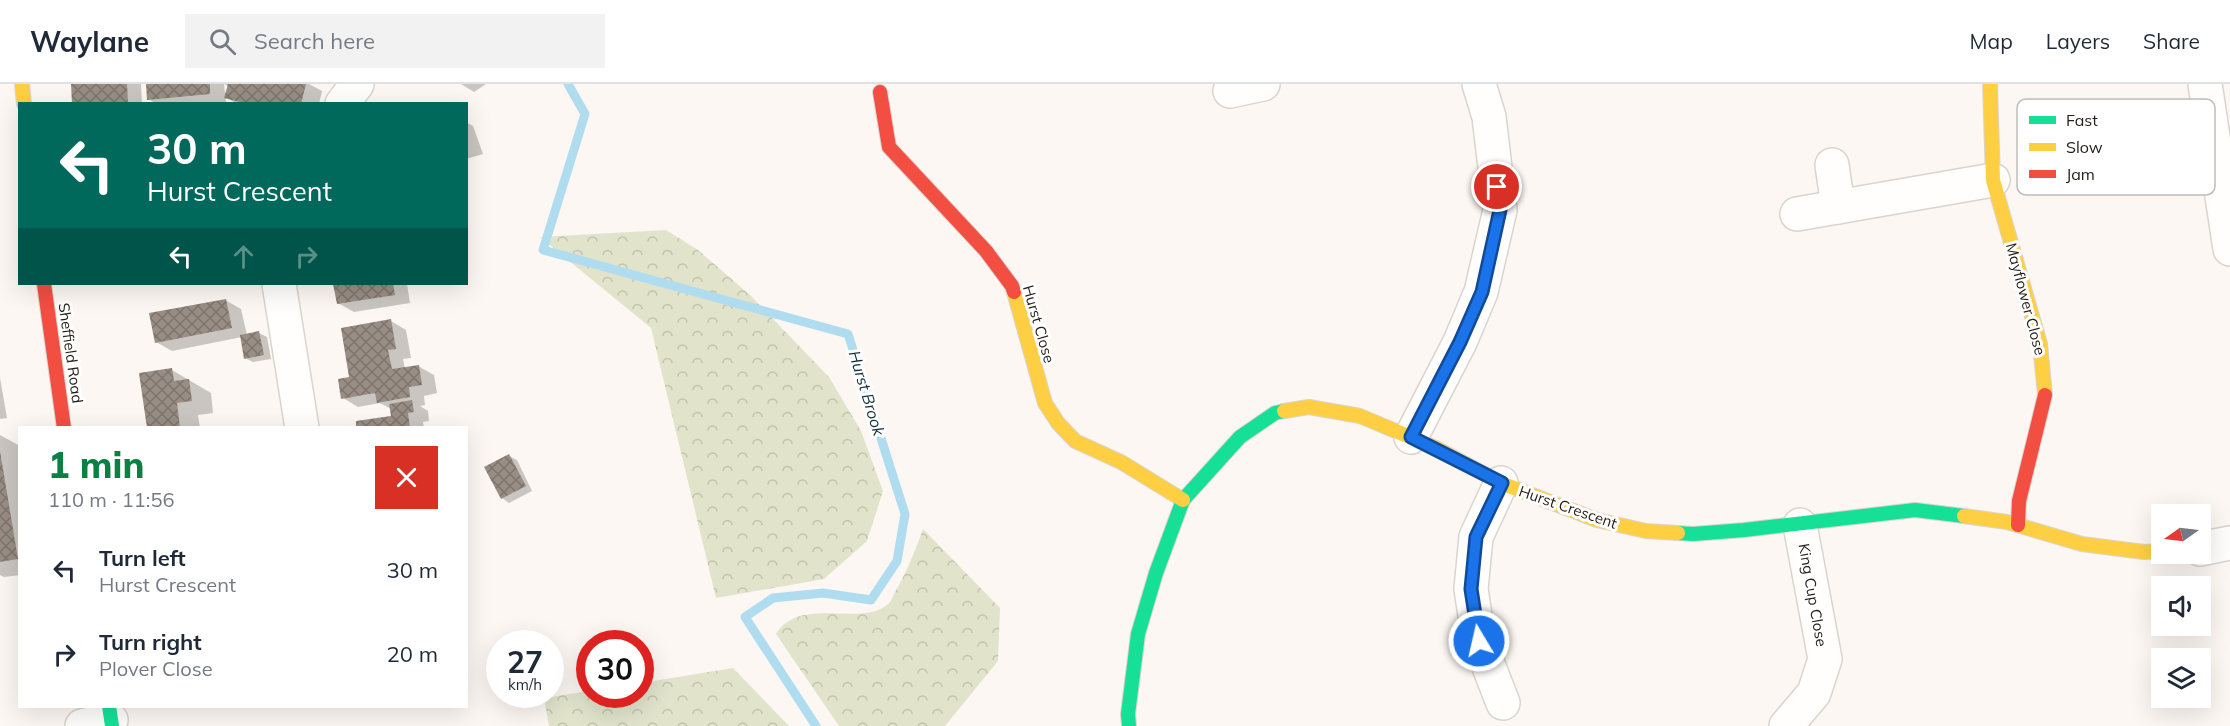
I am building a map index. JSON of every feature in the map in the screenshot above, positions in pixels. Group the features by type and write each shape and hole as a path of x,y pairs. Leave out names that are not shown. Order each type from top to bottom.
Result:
{"street":[{"path":"22,84 24,102"},
{"path":"344,102 357,84"},
{"path":"1230,91 1263,84"},
{"path":"1411,437 1460,342 1482,292 1500,210 1489,117 1479,84"},
{"name":"Mayflower Close","path":"1990,84 1993,180 2040,344 2046,391 2019,501 2018,525"},
{"path":"2205,84 2207,99"},
{"name":"Hurst Close","path":"880,92 889,147 986,251 1012,286 1045,403 1058,423 1075,441 1121,462 1183,500"},
{"path":"2215,150 2230,249"},
{"path":"1832,165 1838,207"},
{"path":"1797,214 1993,180"},
{"name":"Sheffield Road","path":"44,285 64,426"},
{"path":"279,285 302,426"},
{"name":"Hurst Crescent","path":"1129,726 1128,714 1138,634 1156,573 1183,500 1240,437 1275,413 1309,407 1360,416 1411,437 1502,483 1597,520 1646,531 1693,534 1800,525 1915,510 2018,525 2082,544 2151,552"},
{"path":"1502,483 1476,537 1471,589 1479,641 1503,703"},
{"name":"King Cup Close","path":"1786,726 1814,693 1825,659 1800,525"},
{"path":"2211,547 2230,543"}],"green space":[{"path":"666,230 698,250 750,295 829,377 861,431 883,491 867,541 824,579 716,598 651,328 540,237"},
{"path":"923,529 1000,608 998,661 945,726 839,726 776,634 787,622 800,616 863,613 877,611 888,604 907,569"},
{"path":"733,668 789,726 549,726 546,708 564,708 564,695 576,693 576,708 654,708 654,681"}],"building":[{"path":"71,84 127,84 128,102 72,102"},
{"path":"146,84 210,84 210,94 147,100"},
{"path":"228,84 306,84 302,102 240,102 224,98"},
{"path":"333,285 393,285 395,295 337,304"},
{"path":"226,299 232,328 155,343 149,313"},
{"path":"391,319 396,349 388,350 392,369 419,365 422,385 409,387 410,397 377,403 375,393 341,399 338,379 349,377 341,328"},
{"path":"259,331 264,355 244,359 240,335"},
{"path":"172,368 174,381 189,379 192,401 177,403 180,426 147,426 139,373"},
{"path":"412,400 414,412 408,413 410,426 356,426 356,421 391,416 389,404"},
{"path":"0,451 18,559 0,562"},
{"path":"509,454 526,486 501,499 484,467"}],"waterway":[{"name":"Hurst Brook","path":"568,84 585,114 543,250 848,334 905,514 897,561 871,600 823,593 773,598 745,617 816,726"}],"traffic: fast":[{"path":"1129,726 1128,714 1138,634 1156,573 1183,500 1240,437 1275,413 1284,411"},
{"path":"1678,533 1744,530 1915,510 1964,516"},
{"path":"109,708 112,726"}],"traffic: slow":[{"path":"22,84 24,102"},
{"path":"1990,84 1993,180 2040,344 2045,395"},
{"path":"1014,292 1045,403 1058,423 1075,441 1121,462 1183,500"},
{"path":"1284,411 1309,407 1360,416 1436,448 1501,483 1597,520 1646,531 1678,533"},
{"path":"1964,516 2007,522 2082,544 2151,552"}],"traffic: jam":[{"path":"880,92 889,147 986,251 1014,292"},
{"path":"44,285 64,426"},
{"path":"2018,525 2019,501 2045,395"}],"route":[{"path":"1479,641 1471,589 1476,537 1502,483 1411,437 1460,342 1482,292 1500,210 1497,187"}]}
